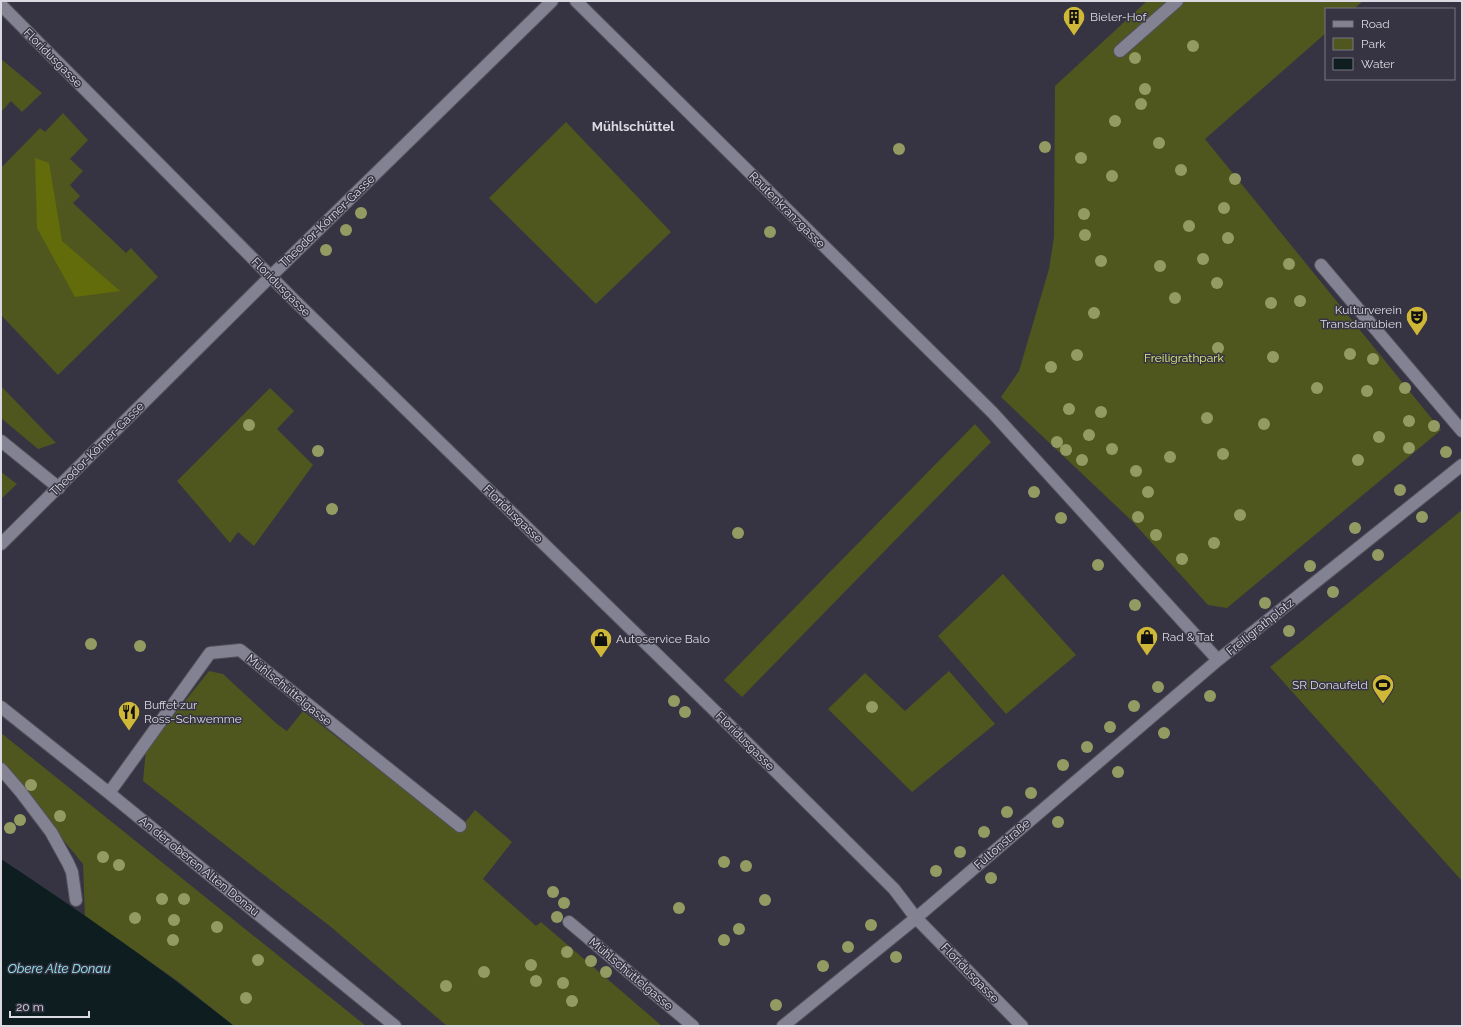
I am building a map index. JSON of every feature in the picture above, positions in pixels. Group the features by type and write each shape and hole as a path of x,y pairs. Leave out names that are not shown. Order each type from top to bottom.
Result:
{"street":[{"name":"Theodor-Körner-Gasse","path":"1,544 59,488 270,276 552,1"},
{"name":"Rautenkranzgasse","path":"576,1 998,419"},
{"path":"1120,51 1177,1"},
{"name":"Floridusgasse","path":"1,5 270,276 716,712 894,889 916,918 1022,1026"},
{"path":"1321,265 1462,431"},
{"name":"Freiligrathplatz","path":"998,419 1218,660 1462,465"},
{"path":"1,441 59,488"},
{"name":"Mühlschüttelgasse","path":"109,793 210,653 240,650 460,826"},
{"name":"Fultonstraße","path":"783,1026 916,918 1218,660"},
{"name":"An der oberen Alten Donau","path":"1,707 395,1026"},
{"path":"1,769 20,791 51,832 72,872 76,900"},
{"name":"Mühlschüttelgasse","path":"568,922 693,1026"}],"green space":[{"name":"Freiligrathpark","path":"1147,1 1363,1 1355,8 1325,8 1325,34 1205,139 1441,430 1227,608 1208,605 1132,521 1001,397 1019,371 1049,269 1054,237 1055,86"},
{"path":"1,59 42,93 22,112 11,101 1,112"},
{"path":"63,113 88,140 70,159 83,171 70,185 80,196 73,203 126,253 131,248 158,277 58,375 1,315 1,168 40,128 45,132"},
{"path":"566,122 671,232 596,304 489,198"},
{"path":"35,158 49,163 62,241 120,291 75,297 37,228"},
{"path":"1,386 56,443 38,449 1,418"},
{"path":"270,388 294,411 277,429 313,465 254,546 238,532 230,543 177,481"},
{"path":"975,424 991,442 742,697 724,680"},
{"path":"1,472 17,484 1,499"},
{"name":"SR Donaufeld","path":"1462,510 1462,881 1270,667"},
{"path":"1003,574 1076,655 1006,714 938,636"},
{"path":"209,671 223,674 277,724 287,731 303,711 458,831 475,810 512,842 483,879 536,926 541,922 662,1026 447,1026 331,927 143,781 146,750"},
{"path":"949,671 995,724 912,792 828,709 865,673 905,711"},
{"path":"1,733 366,1026 234,1026 179,982 85,917 83,864 1,764"}],"water":[{"name":"Obere Alte Donau","path":"1,859 119,940 234,1026 1,1026"}],"place":[{"name":"Bieler-Hof","path":"1074,36"},
{"name":"Kulturverein Transdanubien","path":"1417,336"},
{"name":"Rad & Tat","path":"1147,656"},
{"name":"Autoservice Balo","path":"601,658"},
{"name":"SR Donaufeld","path":"1383,704"},
{"name":"Buffet zur Ross-Schwemme","path":"129,732"}],"district":[{"name":"Mühlschüttel","path":"633,126"}]}
